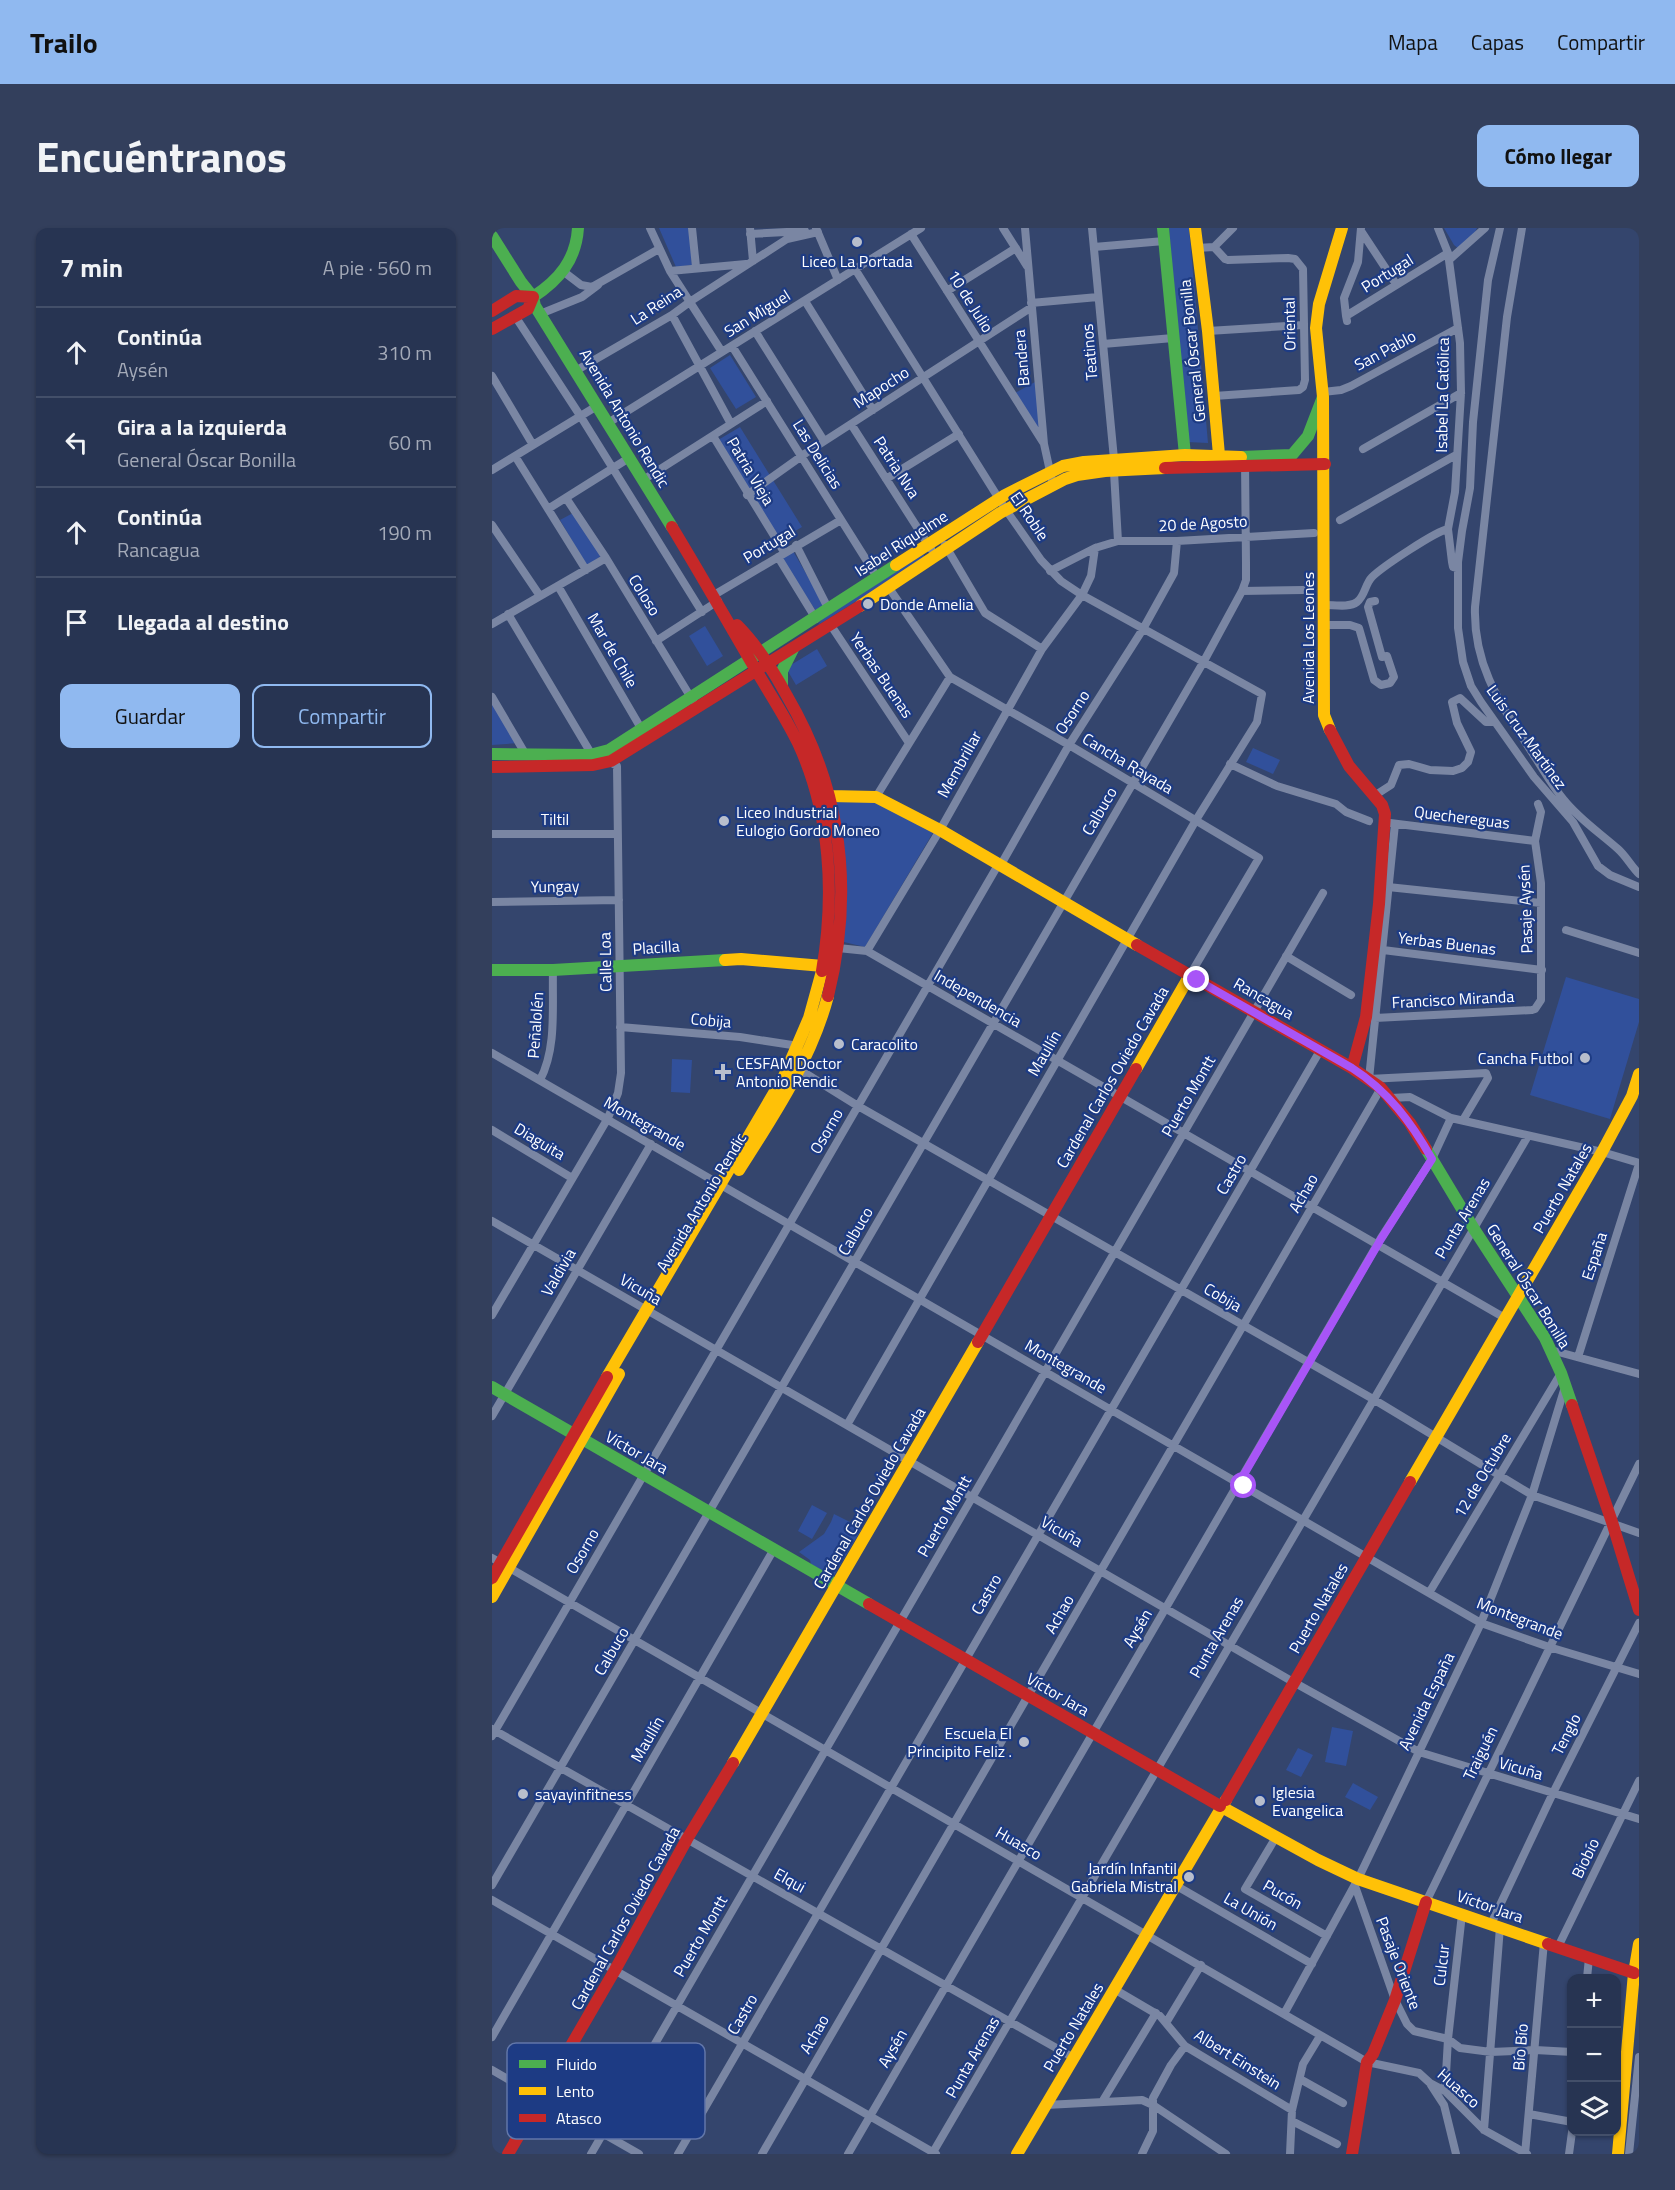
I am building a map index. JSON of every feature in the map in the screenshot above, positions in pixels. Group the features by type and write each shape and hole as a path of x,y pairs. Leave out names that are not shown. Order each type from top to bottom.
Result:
{"main road":[{"path":"492,329 528,309 532,297 553,283 564,272 577,244 578,228"},
{"name":"General Óscar Bonilla","path":"1195,228 1208,331 1219,455"},
{"name":"Avenida Los Leones","path":"1342,228 1316,321 1323,395 1325,464 1324,716 1349,766 1382,805 1390,823 1367,1010 1352,1068"},
{"name":"General Óscar Bonilla","path":"1163,234 1185,455"},
{"name":"Avenida Antonio Rendic","path":"492,236 532,297 540,314 577,370 728,618 741,628 789,723 811,777 827,841 830,870 827,944 813,1006 798,1049 725,1187"},
{"path":"492,311 516,295 524,294 532,297"},
{"name":"Isabel Riquelme","path":"759,662 796,646 889,588 942,553 1051,471 1084,462 1111,467 1207,466 1292,455 1309,433 1323,395"},
{"name":"Isabel Riquelme","path":"492,766 592,765 611,761 694,703 759,662 877,577 940,537 1003,505 1077,475 1185,455 1219,455 1245,461 1325,464"},
{"path":"1207,466 1219,455"},
{"path":"782,687 782,671 787,658 796,646"},
{"name":"Avenida Antonio Rendic","path":"492,1578 579,1437 725,1187 800,1071 824,1010 838,948 842,896 841,869 830,796 813,745 782,687 759,662"},
{"name":"Isabel Riquelme","path":"492,754 590,755 609,750 694,703"},
{"name":"Avenida Antonio Rendic","path":"811,777 821,791 830,796"},
{"name":"Rancagua","path":"826,781 858,795"},
{"name":"Rancagua","path":"830,796 876,797 939,830 1321,1049 1369,1079 1391,1098"},
{"name":"Placilla","path":"492,970 553,970 741,959 823,966"},
{"name":"Cardenal Carlos Oviedo Cavada","path":"572,2043 687,1839 763,1714 1190,975"},
{"name":"Puerto Natales","path":"1017,2154 1222,1807 1635,1097 1639,1074"},
{"name":"General Óscar Bonilla","path":"1391,1098 1410,1123 1551,1350 1612,1522 1639,1610"},
{"name":"Víctor Jara","path":"492,1387 1356,1883 1426,1902 1634,1973"},
{"name":"Avenida Antonio Rendic","path":"492,1597 500,1563"},
{"name":"Traiguén","path":"1352,2154 1367,2062 1373,2054 1395,2000 1426,1902"},
{"path":"1618,2154 1634,1973 1639,1944"},
{"name":"Cardenal Carlos Oviedo Cavada","path":"508,2154 517,2139"}],"street":[{"path":"650,228 670,271 722,352"},
{"path":"692,228 696,267"},
{"name":"San Miguel","path":"608,423 921,228"},
{"path":"1003,228 1028,268"},
{"name":"Bandera","path":"1025,228 1044,444 1053,485"},
{"name":"Teatinos","path":"1092,228 1118,541"},
{"path":"1197,248 1214,247 1233,228"},
{"name":"Isabel La Católica","path":"1438,228 1449,256 1460,343 1461,393 1455,492 1448,530"},
{"name":"Portugal","path":"1361,229 1358,262 1344,298 1347,318 1396,284 1449,256 1485,228"},
{"name":"Luis Cruz Martínez","path":"1500,228 1488,280 1473,422 1470,488 1458,568 1458,628 1463,662 1471,686 1494,722 1534,777 1573,822 1598,866 1610,875 1639,887"},
{"path":"1522,228 1507,317 1474,630 1484,669 1497,698 1564,800 1602,837 1620,850 1639,874"},
{"path":"1361,229 1396,284"},
{"path":"751,262 750,231 817,230 838,280"},
{"name":"La Reina","path":"577,370 672,315 787,239 817,230"},
{"name":"10 de Julio","path":"911,234 1044,444"},
{"path":"1094,247 1163,234"},
{"name":"Oriental","path":"1214,247 1228,260 1295,259 1303,269 1305,380 1303,387 1299,390 1214,396"},
{"path":"947,291 1016,248"},
{"path":"540,314 582,297 601,283 660,249"},
{"name":"La Reina","path":"670,271 751,262"},
{"name":"El Roble","path":"855,269 1003,505 1050,571 1082,595 1262,694"},
{"path":"564,272 581,285 592,286 601,283"},
{"path":"581,285 582,297"},
{"name":"Mapocho","path":"747,495 824,441 979,342 1032,305 1098,297"},
{"path":"805,301 873,410"},
{"path":"672,315 731,424"},
{"path":"515,316 702,612"},
{"path":"1208,331 1303,325"},
{"name":"San Pablo","path":"1323,395 1351,386 1458,328"},
{"name":"Las Delicias","path":"755,331 824,441"},
{"path":"1103,344 1173,338"},
{"name":"Las Delicias","path":"732,346 877,577"},
{"path":"492,376 533,445"},
{"path":"1363,449 1461,393"},
{"path":"643,480 767,401"},
{"path":"492,470 597,406"},
{"name":"Patria Nva","path":"851,424 929,545 942,553"},
{"path":"886,479 959,434"},
{"name":"Patria Vieja","path":"713,436 816,619"},
{"path":"1340,520 1456,455"},
{"path":"515,456 586,570"},
{"path":"548,509 629,458"},
{"name":"Calbuco","path":"492,1885 1204,661 1242,591 1246,580 1245,461"},
{"name":"Coloso","path":"566,498 606,558 694,703"},
{"name":"Portugal","path":"657,641 702,612 716,598 781,554 841,520"},
{"path":"492,525 540,596"},
{"path":"1325,605 1356,603 1367,584 1378,572 1429,538 1448,530"},
{"name":"Luis Cruz Martínez","path":"1448,530 1453,567 1458,568"},
{"name":"20 de Agosto","path":"1050,571 1095,548 1118,541 1177,541 1314,533"},
{"path":"940,537 942,553 985,613 1042,649"},
{"name":"Osorno","path":"493,1732 998,865 1004,861 1069,745 1143,629 1174,573 1177,541"},
{"path":"796,545 829,610"},
{"path":"1082,595 1091,576 1095,548"},
{"path":"492,624 606,558"},
{"name":"Mar de Chile","path":"558,586 642,730"},
{"name":"Cancha Rayada","path":"889,588 950,677 1259,858"},
{"path":"1242,591 1302,590"},
{"name":"Membrillar","path":"867,951 1042,649 1082,595"},
{"path":"1325,625 1350,625 1359,628 1374,680 1381,685 1390,683 1394,677 1387,656 1382,657 1368,607 1370,602 1375,602"},
{"path":"508,614 590,755 611,761"},
{"name":"Yerbas Buenas","path":"830,624 909,743"},
{"path":"876,797 950,677"},
{"name":"Maullín","path":"847,1425 1196,820 1257,722 1262,694"},
{"path":"492,697 526,755"},
{"path":"1374,796 1391,786 1399,765 1408,764 1430,770 1453,771 1462,768 1468,762 1471,752 1457,723 1452,702 1460,698 1486,722 1494,722"},
{"name":"Calle Loa","path":"492,1315 608,1118 618,1094 621,1073 617,766 611,761"},
{"path":"1230,764 1277,786 1336,804 1346,812 1369,821"},
{"name":"Pasaje Aysén","path":"1532,1010 1541,1000 1542,970 1541,883 1535,841 1541,812 1538,804"},
{"name":"Quechereguas","path":"1390,823 1535,841"},
{"name":"Avenida Los Leones","path":"1369,1079 1383,950 1390,823"},
{"name":"Tiltil","path":"492,834 617,834"},
{"name":"Cardenal Carlos Oviedo Cavada","path":"1190,975 1259,858"},
{"path":"1388,887 1540,903"},
{"name":"Puerto Montt","path":"656,2043 1323,893"},
{"name":"Yungay","path":"492,902 619,900"},
{"path":"1566,930 1639,953"},
{"name":"Independencia","path":"838,948 867,951 1505,1318"},
{"name":"Yerbas Buenas","path":"1383,950 1542,970"},
{"path":"1286,956 1351,995"},
{"name":"Peñalolén","path":"540,1080 547,1067 550,1053 553,970"},
{"name":"Francisco Miranda","path":"1375,1018 1532,1010"},
{"name":"Cobija","path":"620,1027 740,1037 792,1045 798,1049"},
{"name":"Castro","path":"705,2107 1321,1049"},
{"name":"Montegrande","path":"492,1053 1480,1623 1639,1674"},
{"name":"Cobija","path":"800,1071 1373,1399 1532,1495 1639,1533"},
{"path":"1369,1079 1486,1073 1488,1078 1463,1120"},
{"name":"Achao","path":"762,2154 1381,1088"},
{"path":"1391,1098 1410,1097 1451,1118 1602,1152 1639,1164"},
{"name":"Aysén","path":"848,2154 1378,1245 1432,1159 1451,1118"},
{"name":"Diaguita","path":"492,1130 572,1178"},
{"name":"Punta Arenas","path":"934,2154 1156,1769 1527,1136"},
{"name":"Valdivia","path":"492,1416 651,1144"},
{"name":"España","path":"1578,1357 1639,1164"},
{"name":"Vicuña","path":"492,1221 1419,1752 1639,1819"},
{"path":"1551,1350 1639,1374"},
{"name":"12 de Octubre","path":"1429,1593 1561,1373"},
{"name":"Avenida España","path":"1284,2014 1356,1883 1480,1623 1532,1495 1566,1387"},
{"name":"Traiguén","path":"1426,1902 1639,1464"},
{"name":"Maullín","path":"492,2037 774,1549"},
{"name":"Huasco","path":"500,1563 1201,1965 1320,2036 1367,2062 1419,2073 1444,2091 1484,2130 1526,2154"},
{"name":"Tenglo","path":"1484,2130 1491,2052 1496,1926 1553,1793 1639,1623"},
{"name":"Elqui","path":"493,1732 560,1767 1074,2058"},
{"name":"Biobío","path":"1558,1947 1639,1781"},
{"name":"Pucón","path":"1276,1837 1245,1889 1328,1936"},
{"name":"Pasaje Oriente","path":"1356,1883 1395,2000 1407,2024 1414,2031 1448,2039 1460,2048 1491,2052 1535,2050 1567,2052"},
{"name":"La Unión","path":"1175,1885 1312,1964"},
{"path":"492,1900 934,2154"},
{"name":"Culcur","path":"1444,2091 1462,1914"},
{"name":"Bío Bío","path":"1526,2154 1544,1942"},
{"path":"1587,1974 1589,1958"},
{"path":"1166,2023 1201,1965"},
{"name":"Albert Einstein","path":"1114,1989 1156,2013 1185,2046 1292,2110"},
{"path":"1102,2102 1156,2013"},
{"path":"1290,2154 1292,2110 1303,2064 1320,2036"},
{"path":"1142,2154 1153,2131 1153,2098 1171,2065 1185,2046"},
{"path":"1629,2154 1639,2057"},
{"path":"492,2070 507,2079"},
{"name":"Albert Einstein","path":"1300,2079 1343,2103"},
{"path":"1430,2083 1444,2105 1456,2154"},
{"path":"1046,2105 1142,2100 1226,2154"},
{"path":"1529,2114 1567,2121"},
{"path":"1292,2121 1337,2144"},
{"path":"1569,2154 1571,2136"},
{"name":"Puerto Montt","path":"591,2154 600,2139"},
{"path":"612,2139 639,2154"},
{"name":"Castro","path":"678,2154 687,2139"}],"shaded area":[{"path":"659,228 689,228 692,265 676,267"},
{"path":"1169,228 1189,228 1208,443 1187,442"},
{"path":"1444,228 1477,228 1459,249"},
{"path":"730,355 756,397 736,409 710,368"},
{"path":"1035,382 1043,440 1015,393"},
{"path":"740,427 802,527 780,540 718,440"},
{"path":"573,513 601,556 587,566 560,520"},
{"path":"793,551 825,606 816,611 781,558"},
{"path":"923,554 926,558 818,625 823,617"},
{"path":"705,626 723,656 707,666 689,636"},
{"path":"817,649 827,666 796,685 786,668"},
{"path":"492,702 519,743 492,745"},
{"path":"1253,748 1280,760 1273,774 1246,762"},
{"path":"834,799 875,801 934,831 865,947 844,942"},
{"name":"Cancha Futbol","path":"1566,977 1639,999 1639,1022 1610,1119 1530,1095"},
{"path":"672,1059 692,1060 690,1093 671,1092"},
{"path":"812,1505 827,1513 812,1539 798,1531"},
{"path":"834,1514 858,1526 861,1530 833,1577 811,1564 810,1560 799,1552 824,1534"},
{"path":"1332,1727 1353,1731 1346,1766 1325,1762"},
{"path":"1298,1748 1313,1755 1301,1777 1286,1770"},
{"path":"1353,1783 1378,1797 1370,1810 1345,1797"}],"traffic: fast":[{"path":"533,297 551,284 570,259 578,228"},
{"path":"1163,228 1185,455"},
{"path":"492,236 533,297 535,306 672,527"},
{"path":"1241,457 1292,455 1308,436 1323,397"},
{"path":"492,754 590,755 609,750 896,565"},
{"path":"782,686 782,671 793,649"},
{"path":"492,970 553,970 725,960"},
{"path":"1426,1149 1474,1229 1545,1338 1572,1405"},
{"path":"492,1387 869,1604"}],"traffic: slow":[{"path":"1195,228 1208,331 1219,455 1215,459"},
{"path":"1330,730 1324,715 1323,397 1316,328 1319,304 1342,228"},
{"path":"896,565 1005,495 1063,466 1084,462 1185,455 1241,457"},
{"path":"860,606 1000,513 1065,479 1105,471 1165,468"},
{"path":"815,783 821,791 830,796 876,797 940,830 1137,945"},
{"path":"725,960 741,959 823,966"},
{"path":"607,1377 784,1076 809,1018 822,971"},
{"path":"1136,1069 1190,975"},
{"path":"739,1170 802,1065 821,1020 828,996"},
{"path":"1410,1482 1602,1152 1632,1096 1639,1074"},
{"path":"733,1763 978,1342"},
{"path":"492,1597 619,1374"},
{"path":"1017,2154 1226,1800"},
{"path":"1220,1806 1318,1860 1358,1879 1548,1944"},
{"path":"1618,2154 1634,1973 1639,1944"}],"traffic: jam":[{"path":"492,311 516,296 533,297"},
{"path":"492,329 528,309 533,297"},
{"path":"1165,468 1325,464"},
{"path":"672,527 788,723 809,770 824,826 829,884 822,971"},
{"path":"492,767 593,765 611,761 860,606"},
{"path":"737,625 765,659 806,732 831,805 838,842 841,880 836,957 828,996"},
{"path":"1330,730 1349,766 1382,805 1385,814 1379,904 1366,1017 1352,1068"},
{"path":"1137,945 1352,1068 1381,1088 1410,1123 1426,1149"},
{"path":"978,1342 1136,1069"},
{"path":"492,1578 607,1377"},
{"path":"1572,1405 1639,1610"},
{"path":"1226,1800 1410,1482"},
{"path":"869,1604 1220,1806"},
{"path":"573,2043 687,1839 733,1763"},
{"path":"1352,2154 1367,2062 1373,2054 1395,2000 1426,1902"},
{"path":"1548,1944 1634,1973"},
{"path":"508,2154 517,2139"}],"place":[{"name":"Liceo La Portada","path":"857,242"},
{"name":"Donde Amelia","path":"868,604"},
{"name":"Liceo Industrial Eulogio Gordo Moneo","path":"724,821"},
{"name":"Caracolito","path":"839,1044"},
{"name":"Cancha Futbol","path":"1585,1058"},
{"name":"CESFAM Doctor Antonio Rendic","path":"723,1072"},
{"name":"Escuela El Principito Feliz .","path":"1024,1742"},
{"name":"sayayinfitness","path":"523,1794"},
{"name":"Iglesia Evangelica","path":"1260,1801"},
{"name":"Jardín Infantil Gabriela Mistral","path":"1189,1877"}],"route":[{"path":"1197,980 1352,1068 1381,1088 1410,1123 1432,1159 1381,1239 1239,1483 1244,1486"}]}
